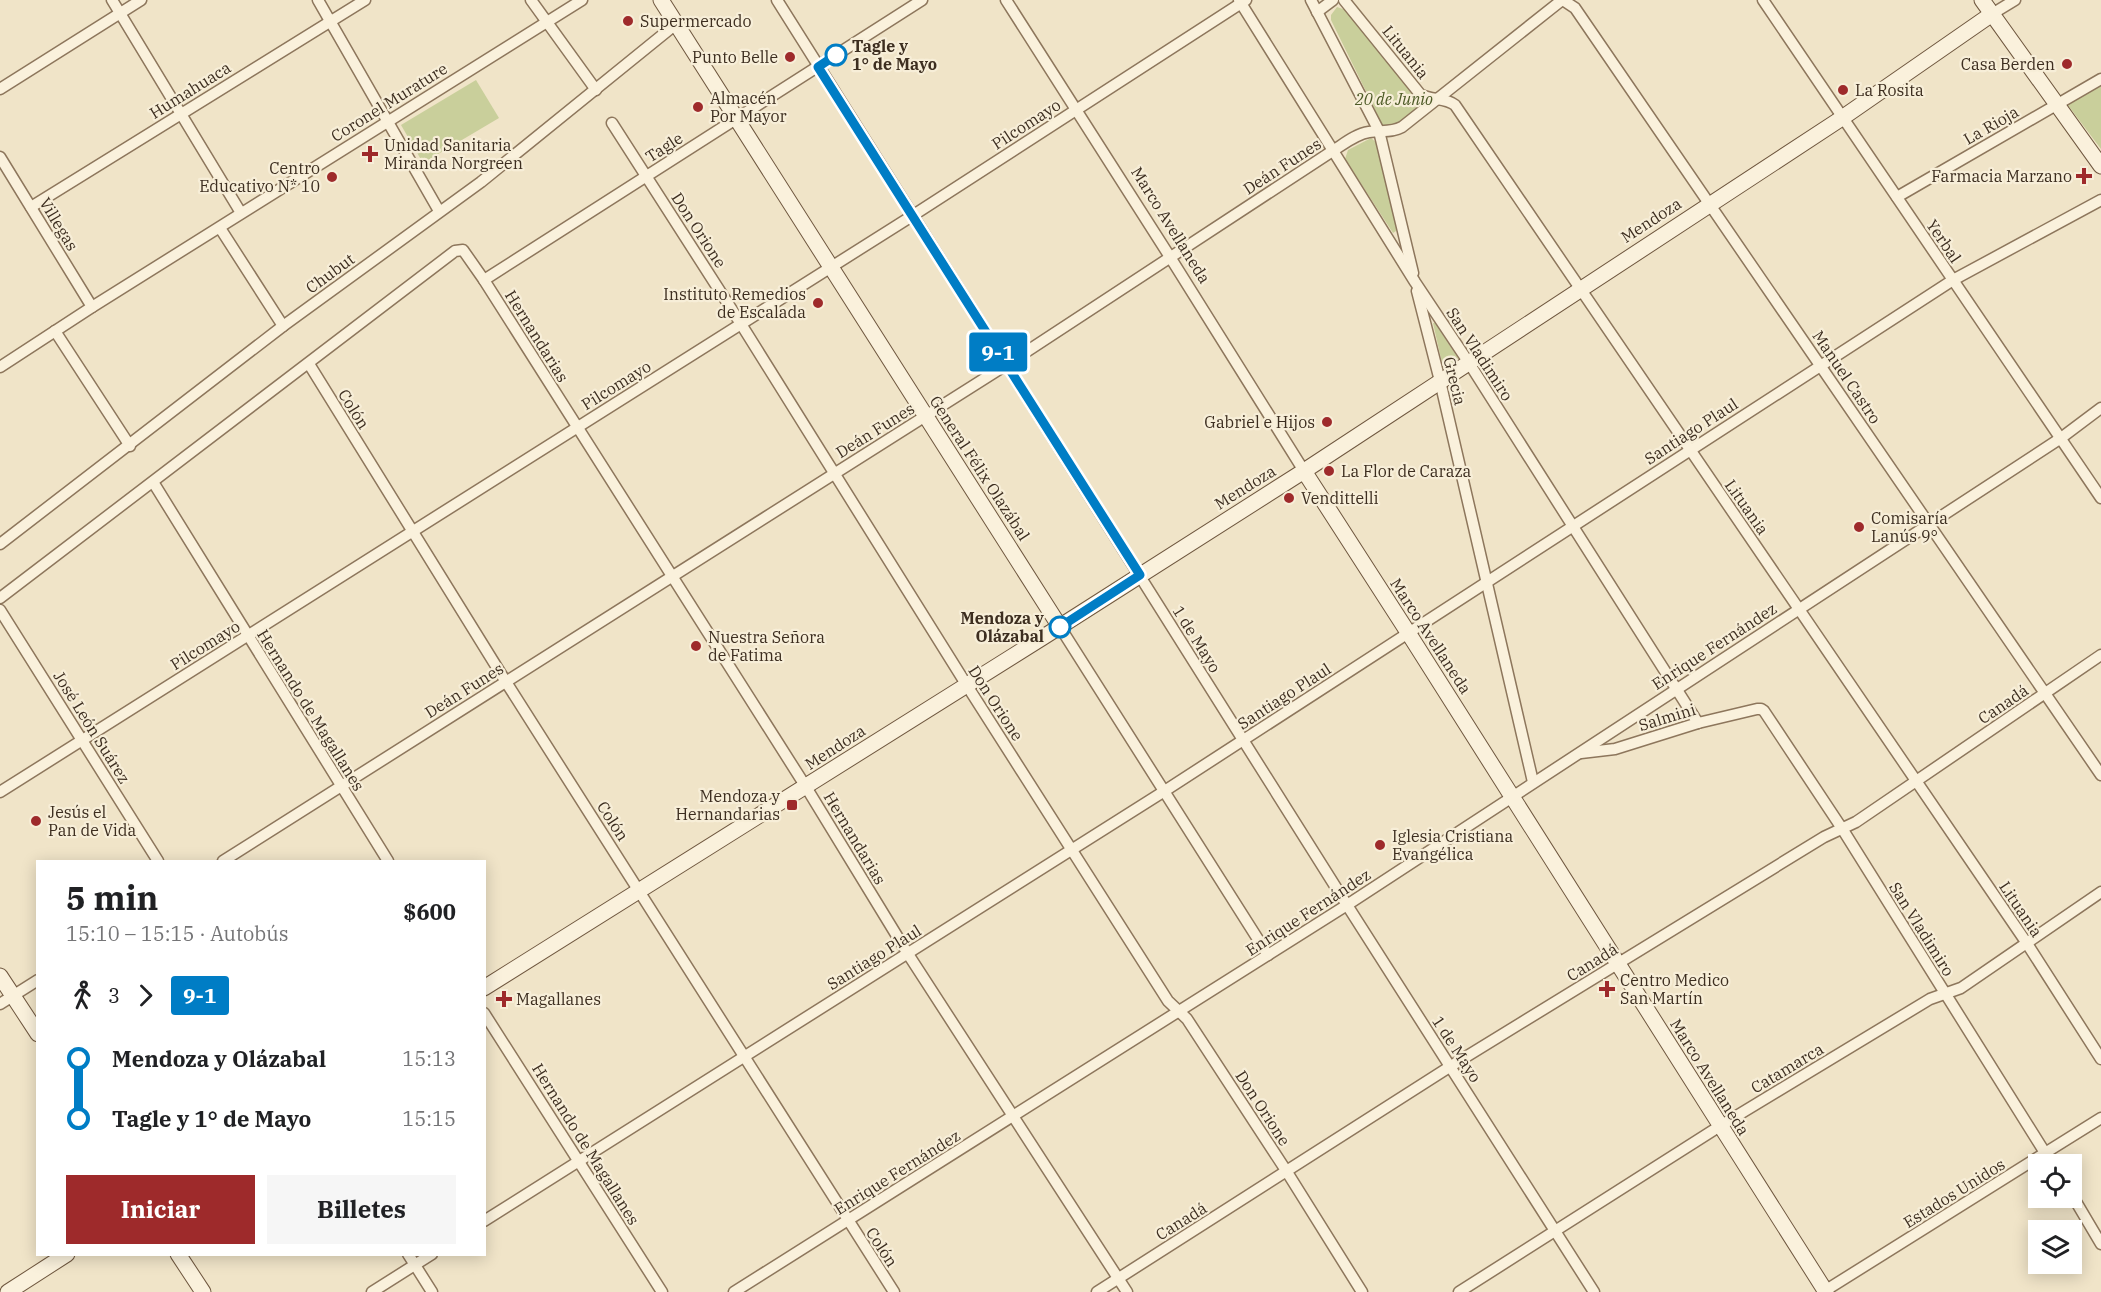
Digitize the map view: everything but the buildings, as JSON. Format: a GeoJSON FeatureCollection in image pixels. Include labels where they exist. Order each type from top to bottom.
{"type":"FeatureCollection","features":[{"type":"Feature","properties":{"kind":"street"},"geometry":{"type":"LineString","coordinates":[[112,0],[241,213]]}},
{"type":"Feature","properties":{"kind":"street"},"geometry":{"type":"LineString","coordinates":[[0,89],[141,0]]}},
{"type":"Feature","properties":{"kind":"street"},"geometry":{"type":"LineString","coordinates":[[318,0],[439,211]]}},
{"type":"Feature","properties":{"kind":"street","name":"Humahuaca"},"geometry":{"type":"LineString","coordinates":[[31,207],[365,0]]}},
{"type":"Feature","properties":{"kind":"street"},"geometry":{"type":"LineString","coordinates":[[531,0],[596,90]]}},
{"type":"Feature","properties":{"kind":"street","name":"Coronel Murature"},"geometry":{"type":"LineString","coordinates":[[0,367],[582,0]]}},
{"type":"Feature","properties":{"kind":"street","name":"General Félix Olazábal"},"geometry":{"type":"LineString","coordinates":[[661,0],[1268,955]]}},
{"type":"Feature","properties":{"kind":"street","name":"1 de Mayo"},"geometry":{"type":"LineString","coordinates":[[777,0],[1347,905],[1594,1292]]}},
{"type":"Feature","properties":{"kind":"street","name":"Tagle"},"geometry":{"type":"LineString","coordinates":[[484,280],[922,0]]}},
{"type":"Feature","properties":{"kind":"street","name":"Marco Avellaneda"},"geometry":{"type":"LineString","coordinates":[[1006,0],[1824,1292]]}},
{"type":"Feature","properties":{"kind":"street","name":"Grecia"},"geometry":{"type":"LineString","coordinates":[[1311,0],[1379,131],[1440,381],[1533,782]]}},
{"type":"Feature","properties":{"kind":"street"},"geometry":{"type":"LineString","coordinates":[[1317,12],[1334,0]]}},
{"type":"Feature","properties":{"kind":"street","name":"Lituania"},"geometry":{"type":"LineString","coordinates":[[1344,0],[1420,94],[1446,100],[1455,105],[2026,942],[2101,1059]]}},
{"type":"Feature","properties":{"kind":"street","name":"Deán Funes"},"geometry":{"type":"LineString","coordinates":[[225,860],[1006,365],[1334,150],[1359,135],[1379,131],[1390,132],[1402,127],[1563,0]]}},
{"type":"Feature","properties":{"kind":"street","name":"Manuel Castro"},"geometry":{"type":"LineString","coordinates":[[1563,0],[1575,8],[1711,203],[2101,775]]}},
{"type":"Feature","properties":{"kind":"street","name":"Yerbal"},"geometry":{"type":"LineString","coordinates":[[1763,0],[2101,498]]}},
{"type":"Feature","properties":{"kind":"street"},"geometry":{"type":"LineString","coordinates":[[1982,0],[2101,166]]}},
{"type":"Feature","properties":{"kind":"street","name":"Mendoza"},"geometry":{"type":"LineString","coordinates":[[486,987],[1060,627],[1304,471],[1842,118],[2015,0]]}},
{"type":"Feature","properties":{"kind":"street","name":"Pilcomayo"},"geometry":{"type":"LineString","coordinates":[[0,792],[912,216],[1242,1]]}},
{"type":"Feature","properties":{"kind":"street","name":"San Vladimiro"},"geometry":{"type":"LineString","coordinates":[[1242,1],[1415,282],[1698,723]]}},
{"type":"Feature","properties":{"kind":"street","name":"Chubut"},"geometry":{"type":"LineString","coordinates":[[0,544],[283,326],[481,182],[676,24]]}},
{"type":"Feature","properties":{"kind":"street","name":"La Rioja"},"geometry":{"type":"LineString","coordinates":[[1897,197],[2101,79]]}},
{"type":"Feature","properties":{"kind":"street","name":"Don Orione"},"geometry":{"type":"LineString","coordinates":[[612,123],[1168,1001],[1187,1019],[1362,1292]]}},
{"type":"Feature","properties":{"kind":"street","name":"Villegas"},"geometry":{"type":"LineString","coordinates":[[0,157],[92,307]]}},
{"type":"Feature","properties":{"kind":"street","name":"Santiago Plaul"},"geometry":{"type":"LineString","coordinates":[[486,1220],[1073,850],[1953,280],[2101,200]]}},
{"type":"Feature","properties":{"kind":"street"},"geometry":{"type":"LineString","coordinates":[[220,228],[283,326]]}},
{"type":"Feature","properties":{"kind":"street","name":"Hernandarias"},"geometry":{"type":"LineString","coordinates":[[309,364],[459,250],[466,253],[806,787],[908,954],[1127,1292]]}},
{"type":"Feature","properties":{"kind":"street"},"geometry":{"type":"LineString","coordinates":[[55,331],[130,446]]}},
{"type":"Feature","properties":{"kind":"street"},"geometry":{"type":"LineString","coordinates":[[0,597],[309,364]]}},
{"type":"Feature","properties":{"kind":"street","name":"Colón"},"geometry":{"type":"LineString","coordinates":[[309,364],[506,682],[894,1292]]}},
{"type":"Feature","properties":{"kind":"street","name":"Enrique Fernández"},"geometry":{"type":"LineString","coordinates":[[734,1292],[1013,1118],[1347,905],[2061,438],[2101,408]]}},
{"type":"Feature","properties":{"kind":"street","name":"Hernando de Magallanes"},"geometry":{"type":"LineString","coordinates":[[153,482],[387,860]]}},
{"type":"Feature","properties":{"kind":"street","name":"José León Suárez"},"geometry":{"type":"LineString","coordinates":[[0,610],[157,860]]}},
{"type":"Feature","properties":{"kind":"street","name":"Canadá"},"geometry":{"type":"LineString","coordinates":[[1097,1292],[1451,1066],[1824,837],[1843,830],[2101,655]]}},
{"type":"Feature","properties":{"kind":"street","name":"Salmini"},"geometry":{"type":"LineString","coordinates":[[1578,753],[1615,749],[1698,723],[1757,709],[1764,711]]}},
{"type":"Feature","properties":{"kind":"street","name":"San Vladimiro"},"geometry":{"type":"LineString","coordinates":[[1764,711],[1843,830],[2046,1153]]}},
{"type":"Feature","properties":{"kind":"street","name":"Catamarca"},"geometry":{"type":"LineString","coordinates":[[1459,1292],[1720,1126],[1930,999],[1961,988],[2101,892]]}},
{"type":"Feature","properties":{"kind":"street"},"geometry":{"type":"LineString","coordinates":[[0,976],[6,1000],[36,1032]]}},
{"type":"Feature","properties":{"kind":"street"},"geometry":{"type":"LineString","coordinates":[[6,1000],[36,981]]}},
{"type":"Feature","properties":{"kind":"street","name":"Hernando de Magallanes"},"geometry":{"type":"LineString","coordinates":[[486,1015],[662,1292]]}},
{"type":"Feature","properties":{"kind":"street","name":"Estados Unidos"},"geometry":{"type":"LineString","coordinates":[[1824,1292],[2101,1118]]}},
{"type":"Feature","properties":{"kind":"street"},"geometry":{"type":"LineString","coordinates":[[2079,1208],[2101,1244]]}},
{"type":"Feature","properties":{"kind":"street"},"geometry":{"type":"LineString","coordinates":[[8,1292],[64,1256]]}},
{"type":"Feature","properties":{"kind":"street"},"geometry":{"type":"LineString","coordinates":[[179,1256],[202,1292]]}},
{"type":"Feature","properties":{"kind":"street"},"geometry":{"type":"LineString","coordinates":[[409,1256],[432,1292]]}},
{"type":"Feature","properties":{"kind":"street"},"geometry":{"type":"LineString","coordinates":[[372,1292],[429,1256]]}},
{"type":"Feature","properties":{"kind":"green space","name":"20 de Junio"},"geometry":{"type":"Polygon","coordinates":[[[1337,7],[1346,10],[1422,100],[1422,104],[1399,124],[1383,126],[1331,20],[1331,15],[1337,7]]]}},
{"type":"Feature","properties":{"kind":"green space"},"geometry":{"type":"Polygon","coordinates":[[[476,80],[499,118],[423,163],[401,125],[476,80]]]}},
{"type":"Feature","properties":{"kind":"green space"},"geometry":{"type":"Polygon","coordinates":[[[2101,85],[2101,149],[2067,104],[2101,85]]]}},
{"type":"Feature","properties":{"kind":"green space"},"geometry":{"type":"Polygon","coordinates":[[[1371,138],[1378,144],[1397,227],[1393,233],[1345,159],[1348,150],[1371,138]]]}},
{"type":"Feature","properties":{"kind":"green space"},"geometry":{"type":"Polygon","coordinates":[[[1433,323],[1458,358],[1448,367],[1442,363],[1433,323]]]}},
{"type":"Feature","properties":{"kind":"bus line","name":"9-1"},"geometry":{"type":"LineString","coordinates":[[836,55],[818,67],[1140,575],[1060,627]]}},
{"type":"Feature","properties":{"kind":"place","name":"Supermercado"},"geometry":{"type":"Point","coordinates":[628,21]}},
{"type":"Feature","properties":{"kind":"place","name":"Tagle y 1° de Mayo"},"geometry":{"type":"Point","coordinates":[836,55]}},
{"type":"Feature","properties":{"kind":"place","name":"Punto Belle"},"geometry":{"type":"Point","coordinates":[790,57]}},
{"type":"Feature","properties":{"kind":"place","name":"Casa Berden"},"geometry":{"type":"Point","coordinates":[2067,64]}},
{"type":"Feature","properties":{"kind":"place","name":"La Rosita"},"geometry":{"type":"Point","coordinates":[1843,90]}},
{"type":"Feature","properties":{"kind":"place","name":"Almacén Por Mayor"},"geometry":{"type":"Point","coordinates":[698,107]}},
{"type":"Feature","properties":{"kind":"place","name":"Unidad Sanitaria Miranda Norgreen"},"geometry":{"type":"Point","coordinates":[370,154]}},
{"type":"Feature","properties":{"kind":"place","name":"Farmacia Marzano"},"geometry":{"type":"Point","coordinates":[2084,176]}},
{"type":"Feature","properties":{"kind":"place","name":"Centro Educativo N* 10"},"geometry":{"type":"Point","coordinates":[332,177]}},
{"type":"Feature","properties":{"kind":"place","name":"Instituto Remedios de Escalada"},"geometry":{"type":"Point","coordinates":[818,303]}},
{"type":"Feature","properties":{"kind":"place","name":"Gabriel e Hijos"},"geometry":{"type":"Point","coordinates":[1327,422]}},
{"type":"Feature","properties":{"kind":"place","name":"La Flor de Caraza"},"geometry":{"type":"Point","coordinates":[1329,471]}},
{"type":"Feature","properties":{"kind":"place","name":"Vendittelli"},"geometry":{"type":"Point","coordinates":[1289,498]}},
{"type":"Feature","properties":{"kind":"place","name":"Comisaría Lanús 9°"},"geometry":{"type":"Point","coordinates":[1859,527]}},
{"type":"Feature","properties":{"kind":"place","name":"Mendoza y Olázabal"},"geometry":{"type":"Point","coordinates":[1060,627]}},
{"type":"Feature","properties":{"kind":"place","name":"Nuestra Señora de Fatima"},"geometry":{"type":"Point","coordinates":[696,646]}},
{"type":"Feature","properties":{"kind":"place","name":"Mendoza y Hernandarias"},"geometry":{"type":"Point","coordinates":[792,805]}},
{"type":"Feature","properties":{"kind":"place","name":"Jesús el Pan de Vida"},"geometry":{"type":"Point","coordinates":[36,821]}},
{"type":"Feature","properties":{"kind":"place","name":"Iglesia Cristiana Evangélica"},"geometry":{"type":"Point","coordinates":[1380,845]}},
{"type":"Feature","properties":{"kind":"place","name":"Centro Medico San Martín"},"geometry":{"type":"Point","coordinates":[1607,989]}},
{"type":"Feature","properties":{"kind":"place","name":"Magallanes"},"geometry":{"type":"Point","coordinates":[504,999]}}]}
